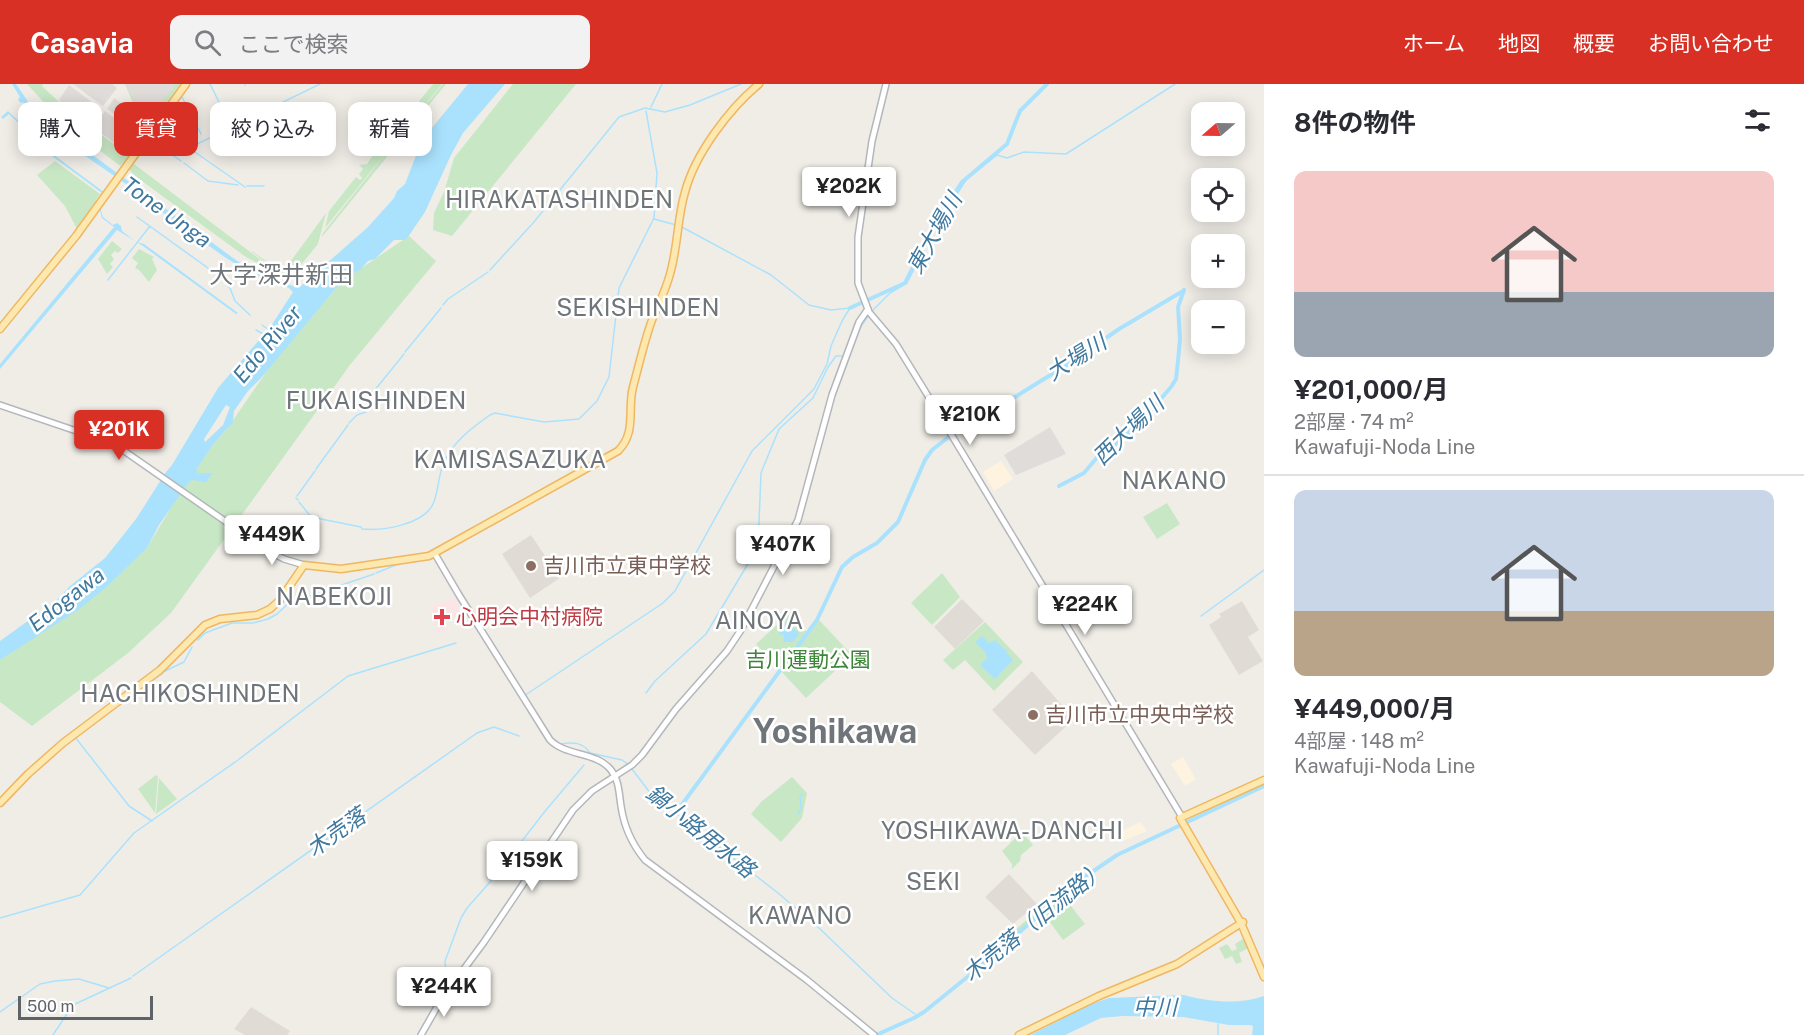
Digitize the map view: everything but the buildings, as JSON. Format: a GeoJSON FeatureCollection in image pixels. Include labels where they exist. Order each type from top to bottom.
{"type":"FeatureCollection","features":[{"type":"Feature","properties":{"kind":"main road"},"geometry":{"type":"LineString","coordinates":[[0,329],[76,236],[186,84]]}},
{"type":"Feature","properties":{"kind":"main road"},"geometry":{"type":"LineString","coordinates":[[0,405],[107,442],[141,462],[260,546],[296,563],[341,568],[422,559],[435,554],[610,457],[626,442],[632,424],[632,393],[649,328],[671,271],[684,194],[690,175],[698,159],[732,111],[759,84]]}},
{"type":"Feature","properties":{"kind":"main road"},"geometry":{"type":"LineString","coordinates":[[886,84],[872,141],[857,245],[859,285],[868,309],[903,354],[1183,819],[1242,922],[1264,970]]}},
{"type":"Feature","properties":{"kind":"main road"},"geometry":{"type":"LineString","coordinates":[[421,1035],[441,1000],[484,942],[573,810],[585,797],[642,755],[676,710],[727,651],[741,630],[798,520],[832,395],[859,322],[868,309]]}},
{"type":"Feature","properties":{"kind":"main road"},"geometry":{"type":"LineString","coordinates":[[435,554],[550,740],[562,749],[602,762],[615,776],[628,834],[648,863],[807,980],[873,1034]]}},
{"type":"Feature","properties":{"kind":"main road"},"geometry":{"type":"LineString","coordinates":[[0,803],[63,743],[166,666],[206,626],[220,619],[257,615],[270,609],[280,600],[304,565]]}},
{"type":"Feature","properties":{"kind":"main road"},"geometry":{"type":"LineString","coordinates":[[1183,819],[1264,779]]}},
{"type":"Feature","properties":{"kind":"main road"},"geometry":{"type":"LineString","coordinates":[[1242,922],[1264,977]]}},
{"type":"Feature","properties":{"kind":"main road"},"geometry":{"type":"LineString","coordinates":[[1019,1035],[1099,996],[1177,964],[1242,922]]}},
{"type":"Feature","properties":{"kind":"shaded area"},"geometry":{"type":"Polygon","coordinates":[[[73,84],[112,84],[117,88],[103,106],[102,102],[98,102],[73,84]]]}},
{"type":"Feature","properties":{"kind":"shaded area"},"geometry":{"type":"Polygon","coordinates":[[[125,84],[182,84],[167,102],[133,102],[125,84]]]}},
{"type":"Feature","properties":{"kind":"shaded area"},"geometry":{"type":"Polygon","coordinates":[[[69,85],[92,102],[62,102],[59,100],[69,85]]]}},
{"type":"Feature","properties":{"kind":"shaded area"},"geometry":{"type":"Polygon","coordinates":[[[114,98],[120,102],[114,102],[114,114],[107,109],[114,98]]]}},
{"type":"Feature","properties":{"kind":"shaded area"},"geometry":{"type":"Polygon","coordinates":[[[105,111],[114,118],[114,142],[102,134],[102,115],[105,111]]]}},
{"type":"Feature","properties":{"kind":"shaded area"},"geometry":{"type":"Polygon","coordinates":[[[1050,427],[1066,454],[1016,475],[1004,455],[1050,427]]]}},
{"type":"Feature","properties":{"kind":"shaded area"},"geometry":{"type":"Polygon","coordinates":[[[1001,461],[1013,479],[994,491],[983,472],[1001,461]]]}},
{"type":"Feature","properties":{"kind":"shaded area","name":"吉川市立東中学校"},"geometry":{"type":"Polygon","coordinates":[[[531,535],[560,578],[530,598],[502,554],[531,535]]]}},
{"type":"Feature","properties":{"kind":"shaded area","name":"心明会中村病院"},"geometry":{"type":"Polygon","coordinates":[[[455,598],[460,614],[444,620],[447,630],[438,633],[429,607],[455,598]]]}},
{"type":"Feature","properties":{"kind":"shaded area"},"geometry":{"type":"Polygon","coordinates":[[[962,599],[984,621],[955,649],[934,627],[962,599]]]}},
{"type":"Feature","properties":{"kind":"shaded area"},"geometry":{"type":"Polygon","coordinates":[[[1242,601],[1259,630],[1248,637],[1263,661],[1239,675],[1209,625],[1221,617],[1219,614],[1242,601]]]}},
{"type":"Feature","properties":{"kind":"shaded area","name":"吉川市立中央中学校"},"geometry":{"type":"Polygon","coordinates":[[[1032,671],[1074,719],[1035,755],[992,710],[1032,671]]]}},
{"type":"Feature","properties":{"kind":"shaded area"},"geometry":{"type":"Polygon","coordinates":[[[1183,757],[1196,779],[1185,786],[1171,764],[1183,757]]]}},
{"type":"Feature","properties":{"kind":"shaded area"},"geometry":{"type":"Polygon","coordinates":[[[1140,822],[1147,831],[1120,842],[1113,835],[1140,822]]]}},
{"type":"Feature","properties":{"kind":"shaded area"},"geometry":{"type":"Polygon","coordinates":[[[1009,874],[1037,904],[1013,924],[985,897],[1009,874]]]}},
{"type":"Feature","properties":{"kind":"shaded area"},"geometry":{"type":"Polygon","coordinates":[[[251,1007],[290,1031],[287,1035],[245,1035],[234,1029],[251,1007]]]}},
{"type":"Feature","properties":{"kind":"green space"},"geometry":{"type":"Polygon","coordinates":[[[27,84],[43,84],[42,86],[59,102],[44,102],[27,84]]]}},
{"type":"Feature","properties":{"kind":"green space"},"geometry":{"type":"Polygon","coordinates":[[[173,84],[182,84],[167,102],[161,102],[173,89],[173,84]]]}},
{"type":"Feature","properties":{"kind":"green space"},"geometry":{"type":"Polygon","coordinates":[[[433,84],[442,84],[427,102],[418,102],[433,84]]]}},
{"type":"Feature","properties":{"kind":"green space"},"geometry":{"type":"Polygon","coordinates":[[[443,84],[446,84],[431,102],[428,102],[443,84]]]}},
{"type":"Feature","properties":{"kind":"green space"},"geometry":{"type":"Polygon","coordinates":[[[513,84],[576,84],[452,236],[433,230],[434,213],[444,192],[454,158],[513,84]]]}},
{"type":"Feature","properties":{"kind":"green space"},"geometry":{"type":"Polygon","coordinates":[[[102,136],[114,144],[114,156],[132,156],[125,166],[120,164],[123,168],[102,152],[102,136]]]}},
{"type":"Feature","properties":{"kind":"green space"},"geometry":{"type":"Polygon","coordinates":[[[136,156],[139,156],[134,164],[282,276],[246,257],[127,168],[136,156]]]}},
{"type":"Feature","properties":{"kind":"green space"},"geometry":{"type":"Polygon","coordinates":[[[372,156],[383,156],[325,228],[329,211],[356,177],[360,180],[362,178],[359,174],[363,169],[359,165],[367,164],[372,156]]]}},
{"type":"Feature","properties":{"kind":"green space"},"geometry":{"type":"Polygon","coordinates":[[[384,156],[388,156],[322,237],[384,156]]]}},
{"type":"Feature","properties":{"kind":"green space"},"geometry":{"type":"Polygon","coordinates":[[[55,161],[100,194],[96,200],[97,205],[78,231],[65,206],[37,175],[55,161]]]}},
{"type":"Feature","properties":{"kind":"green space"},"geometry":{"type":"Polygon","coordinates":[[[326,213],[318,244],[295,272],[294,270],[288,277],[252,252],[270,264],[285,269],[326,213]]]}},
{"type":"Feature","properties":{"kind":"green space"},"geometry":{"type":"Polygon","coordinates":[[[409,236],[436,261],[350,365],[171,613],[128,653],[32,726],[0,702],[0,660],[109,585],[147,548],[176,499],[271,365],[342,281],[409,236]]]}},
{"type":"Feature","properties":{"kind":"green space"},"geometry":{"type":"Polygon","coordinates":[[[112,241],[122,249],[111,255],[114,259],[110,264],[113,267],[107,274],[98,259],[112,241]]]}},
{"type":"Feature","properties":{"kind":"green space"},"geometry":{"type":"Polygon","coordinates":[[[139,249],[154,257],[152,259],[157,270],[149,282],[135,268],[138,263],[132,258],[139,249]]]}},
{"type":"Feature","properties":{"kind":"green space"},"geometry":{"type":"Polygon","coordinates":[[[1167,503],[1180,524],[1157,539],[1143,517],[1167,503]]]}},
{"type":"Feature","properties":{"kind":"green space"},"geometry":{"type":"Polygon","coordinates":[[[942,573],[960,597],[932,625],[911,603],[942,573]]]}},
{"type":"Feature","properties":{"kind":"green space","name":"吉川運動公園"},"geometry":{"type":"Polygon","coordinates":[[[789,614],[809,634],[819,620],[852,655],[806,698],[756,644],[789,614]]]}},
{"type":"Feature","properties":{"kind":"green space"},"geometry":{"type":"Polygon","coordinates":[[[985,622],[1023,662],[994,691],[965,660],[953,670],[943,660],[985,622]]]}},
{"type":"Feature","properties":{"kind":"green space"},"geometry":{"type":"Polygon","coordinates":[[[156,775],[158,777],[155,813],[138,789],[156,775]]]}},
{"type":"Feature","properties":{"kind":"green space"},"geometry":{"type":"Polygon","coordinates":[[[792,777],[807,793],[802,818],[781,842],[751,814],[761,802],[792,777]]]}},
{"type":"Feature","properties":{"kind":"green space"},"geometry":{"type":"Polygon","coordinates":[[[159,778],[177,799],[156,814],[159,778]]]}},
{"type":"Feature","properties":{"kind":"green space"},"geometry":{"type":"Polygon","coordinates":[[[1022,832],[1033,845],[1021,855],[1020,861],[1012,869],[1012,864],[1002,851],[1022,832]]]}},
{"type":"Feature","properties":{"kind":"green space"},"geometry":{"type":"Polygon","coordinates":[[[1070,883],[1074,886],[1019,933],[1016,929],[1070,883]]]}},
{"type":"Feature","properties":{"kind":"green space"},"geometry":{"type":"Polygon","coordinates":[[[1064,897],[1085,924],[1063,940],[1044,914],[1064,897]]]}},
{"type":"Feature","properties":{"kind":"green space"},"geometry":{"type":"Polygon","coordinates":[[[1246,937],[1250,947],[1239,953],[1242,962],[1236,964],[1232,956],[1225,959],[1219,948],[1227,944],[1232,951],[1237,949],[1235,944],[1246,937]]]}},
{"type":"Feature","properties":{"kind":"water"},"geometry":{"type":"Polygon","coordinates":[[[12,84],[16,84],[28,102],[18,100],[20,97],[12,84]]]}},
{"type":"Feature","properties":{"kind":"water"},"geometry":{"type":"Polygon","coordinates":[[[468,84],[505,84],[463,133],[425,212],[408,237],[405,240],[394,240],[375,259],[368,261],[361,269],[342,281],[248,391],[234,411],[233,422],[212,446],[196,470],[198,473],[213,473],[206,482],[192,480],[188,483],[159,525],[147,548],[109,585],[78,610],[0,660],[0,641],[57,600],[70,586],[105,558],[136,519],[172,465],[218,388],[271,326],[293,292],[289,288],[247,271],[223,256],[85,156],[94,156],[240,263],[295,287],[301,286],[368,227],[394,198],[397,191],[405,184],[416,156],[432,156],[432,128],[468,84]],[[226,405],[204,439],[205,442],[223,425],[230,407],[226,405]]]}},
{"type":"Feature","properties":{"kind":"water"},"geometry":{"type":"Polygon","coordinates":[[[8,111],[18,123],[9,114],[3,119],[1,117],[8,111]]]}},
{"type":"Feature","properties":{"kind":"water"},"geometry":{"type":"Polygon","coordinates":[[[52,156],[55,156],[105,193],[98,201],[103,217],[113,225],[117,223],[121,226],[122,231],[134,241],[117,230],[0,369],[0,364],[114,227],[102,218],[97,200],[102,193],[52,156]]]}},
{"type":"Feature","properties":{"kind":"water"},"geometry":{"type":"Polygon","coordinates":[[[137,242],[144,244],[238,313],[236,314],[137,242]]]}},
{"type":"Feature","properties":{"kind":"water"},"geometry":{"type":"Polygon","coordinates":[[[788,621],[799,634],[793,642],[783,642],[784,636],[781,634],[779,636],[780,630],[788,621]]]}},
{"type":"Feature","properties":{"kind":"water"},"geometry":{"type":"Polygon","coordinates":[[[982,636],[989,643],[995,640],[1005,650],[1008,649],[1006,652],[1013,660],[995,679],[980,665],[987,658],[985,652],[975,642],[982,636]]]}},
{"type":"Feature","properties":{"kind":"water","name":"中川"},"geometry":{"type":"Polygon","coordinates":[[[1184,995],[1224,1002],[1245,1001],[1264,996],[1264,1035],[1252,1035],[1253,1026],[1250,1025],[1229,1025],[1183,1017],[1123,1016],[1101,1018],[1065,1035],[1030,1035],[1091,1004],[1109,998],[1184,995]]]}},
{"type":"Feature","properties":{"kind":"waterway"},"geometry":{"type":"LineString","coordinates":[[210,84],[219,102]]}},
{"type":"Feature","properties":{"kind":"waterway"},"geometry":{"type":"LineString","coordinates":[[198,144],[320,84]]}},
{"type":"Feature","properties":{"kind":"waterway"},"geometry":{"type":"LineString","coordinates":[[651,107],[662,84]]}},
{"type":"Feature","properties":{"kind":"waterway"},"geometry":{"type":"LineString","coordinates":[[490,270],[534,222],[619,117],[645,108],[665,112],[690,105],[741,84]]}},
{"type":"Feature","properties":{"kind":"waterway","name":"鍋小路用水路"},"geometry":{"type":"LineString","coordinates":[[850,308],[905,283],[936,222],[962,182],[1007,144],[1020,111],[1047,84]]}},
{"type":"Feature","properties":{"kind":"waterway","name":"鍋小路用水路"},"geometry":{"type":"LineString","coordinates":[[872,311],[890,293],[907,283],[934,230],[966,180],[997,155],[1007,158],[1024,152],[1066,154],[1175,84]]}},
{"type":"Feature","properties":{"kind":"waterway"},"geometry":{"type":"LineString","coordinates":[[182,97],[201,134]]}},
{"type":"Feature","properties":{"kind":"waterway"},"geometry":{"type":"LineString","coordinates":[[299,502],[311,517],[362,529],[391,528],[411,522],[421,517],[433,504],[441,471],[454,446],[465,434],[490,415],[495,413],[544,422],[579,419],[597,401],[609,377],[619,288],[654,218],[657,173],[646,111]]}},
{"type":"Feature","properties":{"kind":"waterway"},"geometry":{"type":"LineString","coordinates":[[198,154],[245,187]]}},
{"type":"Feature","properties":{"kind":"waterway"},"geometry":{"type":"LineString","coordinates":[[174,156],[181,161]]}},
{"type":"Feature","properties":{"kind":"waterway"},"geometry":{"type":"LineString","coordinates":[[184,163],[208,181],[238,185]]}},
{"type":"Feature","properties":{"kind":"waterway"},"geometry":{"type":"LineString","coordinates":[[247,186],[264,186]]}},
{"type":"Feature","properties":{"kind":"waterway","name":"Tone Unga"},"geometry":{"type":"LineString","coordinates":[[137,217],[219,276],[230,288],[235,301],[250,315]]}},
{"type":"Feature","properties":{"kind":"waterway"},"geometry":{"type":"LineString","coordinates":[[654,219],[676,225]]}},
{"type":"Feature","properties":{"kind":"waterway","name":"Tone Unga"},"geometry":{"type":"LineString","coordinates":[[108,280],[150,226]]}},
{"type":"Feature","properties":{"kind":"waterway"},"geometry":{"type":"LineString","coordinates":[[680,226],[771,275],[809,305],[831,310],[850,308]]}},
{"type":"Feature","properties":{"kind":"waterway"},"geometry":{"type":"LineString","coordinates":[[443,305],[448,299],[488,272]]}},
{"type":"Feature","properties":{"kind":"waterway","name":"西大場川"},"geometry":{"type":"LineString","coordinates":[[1059,486],[1084,473],[1100,454],[1109,450],[1142,421],[1171,387],[1176,379],[1180,339],[1178,307],[1184,290]]}},
{"type":"Feature","properties":{"kind":"waterway","name":"大場川"},"geometry":{"type":"LineString","coordinates":[[678,810],[817,620],[842,567],[853,557],[877,543],[898,522],[925,460],[932,450],[955,432],[978,420],[1073,361],[1119,329],[1183,291]]}},
{"type":"Feature","properties":{"kind":"waterway"},"geometry":{"type":"LineString","coordinates":[[405,352],[441,308]]}},
{"type":"Feature","properties":{"kind":"waterway"},"geometry":{"type":"LineString","coordinates":[[524,696],[663,603],[675,591],[752,451],[814,389],[827,364],[831,346],[842,321],[850,308]]}},
{"type":"Feature","properties":{"kind":"waterway","name":"鍋小路用水路"},"geometry":{"type":"LineString","coordinates":[[859,329],[869,315]]}},
{"type":"Feature","properties":{"kind":"waterway","name":"Edo River"},"geometry":{"type":"LineString","coordinates":[[262,325],[269,330]]}},
{"type":"Feature","properties":{"kind":"waterway","name":"Edo River"},"geometry":{"type":"LineString","coordinates":[[256,330],[265,335]]}},
{"type":"Feature","properties":{"kind":"waterway"},"geometry":{"type":"LineString","coordinates":[[349,423],[357,415],[366,412],[370,396],[404,354]]}},
{"type":"Feature","properties":{"kind":"waterway","name":"鍋小路用水路"},"geometry":{"type":"LineString","coordinates":[[646,693],[655,681],[706,634],[758,547],[761,473],[779,429],[813,398],[836,356],[844,356]]}},
{"type":"Feature","properties":{"kind":"waterway"},"geometry":{"type":"LineString","coordinates":[[316,469],[348,425]]}},
{"type":"Feature","properties":{"kind":"waterway"},"geometry":{"type":"LineString","coordinates":[[297,496],[315,471]]}},
{"type":"Feature","properties":{"kind":"waterway"},"geometry":{"type":"LineString","coordinates":[[376,573],[396,565]]}},
{"type":"Feature","properties":{"kind":"waterway"},"geometry":{"type":"LineString","coordinates":[[1201,616],[1264,570]]}},
{"type":"Feature","properties":{"kind":"waterway"},"geometry":{"type":"LineString","coordinates":[[198,640],[205,633],[232,623],[253,623],[268,619],[289,603],[374,574]]}},
{"type":"Feature","properties":{"kind":"waterway"},"geometry":{"type":"LineString","coordinates":[[0,918],[80,895],[134,833],[238,760],[348,676],[456,643]]}},
{"type":"Feature","properties":{"kind":"waterway"},"geometry":{"type":"LineString","coordinates":[[163,672],[184,662],[192,647]]}},
{"type":"Feature","properties":{"kind":"waterway"},"geometry":{"type":"LineString","coordinates":[[134,693],[162,674]]}},
{"type":"Feature","properties":{"kind":"waterway"},"geometry":{"type":"LineString","coordinates":[[124,701],[132,695]]}},
{"type":"Feature","properties":{"kind":"waterway","name":"木売落"},"geometry":{"type":"LineString","coordinates":[[133,976],[477,733],[494,727],[519,736]]}},
{"type":"Feature","properties":{"kind":"waterway"},"geometry":{"type":"LineString","coordinates":[[75,737],[129,806],[152,821]]}},
{"type":"Feature","properties":{"kind":"waterway","name":"鍋小路用水路"},"geometry":{"type":"LineString","coordinates":[[560,744],[577,744],[590,753],[622,760],[629,765]]}},
{"type":"Feature","properties":{"kind":"waterway"},"geometry":{"type":"LineString","coordinates":[[447,984],[445,961],[467,908],[584,765]]}},
{"type":"Feature","properties":{"kind":"waterway","name":"鍋小路用水路"},"geometry":{"type":"LineString","coordinates":[[632,769],[651,794],[778,893],[818,927],[892,998],[915,1014]]}},
{"type":"Feature","properties":{"kind":"waterway","name":"木売落（旧流路）"},"geometry":{"type":"LineString","coordinates":[[876,1035],[924,1012],[1076,883],[1117,855],[1264,786]]}},
{"type":"Feature","properties":{"kind":"waterway"},"geometry":{"type":"LineString","coordinates":[[798,814],[801,809],[800,797],[803,794]]}},
{"type":"Feature","properties":{"kind":"waterway","name":"木売落"},"geometry":{"type":"LineString","coordinates":[[73,1005],[131,978]]}},
{"type":"Feature","properties":{"kind":"waterway"},"geometry":{"type":"LineString","coordinates":[[0,1012],[40,984],[79,979],[109,988]]}},
{"type":"Feature","properties":{"kind":"waterway","name":"木売落"},"geometry":{"type":"LineString","coordinates":[[57,1029],[72,1006]]}},
{"type":"Feature","properties":{"kind":"waterway"},"geometry":{"type":"LineString","coordinates":[[1218,1024],[1218,1035]]}},
{"type":"Feature","properties":{"kind":"waterway","name":"木売落"},"geometry":{"type":"LineString","coordinates":[[53,1035],[56,1030]]}},
{"type":"Feature","properties":{"kind":"place","name":"吉川市立東中学校"},"geometry":{"type":"Point","coordinates":[531,566]}},
{"type":"Feature","properties":{"kind":"place","name":"心明会中村病院"},"geometry":{"type":"Point","coordinates":[442,617]}},
{"type":"Feature","properties":{"kind":"place","name":"吉川市立中央中学校"},"geometry":{"type":"Point","coordinates":[1033,715]}},
{"type":"Feature","properties":{"kind":"district","name":"HIRAKATASHINDEN"},"geometry":{"type":"Point","coordinates":[559,200]}},
{"type":"Feature","properties":{"kind":"district","name":"大字深井新田"},"geometry":{"type":"Point","coordinates":[281,275]}},
{"type":"Feature","properties":{"kind":"district","name":"SEKISHINDEN"},"geometry":{"type":"Point","coordinates":[638,308]}},
{"type":"Feature","properties":{"kind":"district","name":"FUKAISHINDEN"},"geometry":{"type":"Point","coordinates":[376,401]}},
{"type":"Feature","properties":{"kind":"district","name":"KAMISASAZUKA"},"geometry":{"type":"Point","coordinates":[510,460]}},
{"type":"Feature","properties":{"kind":"district","name":"NAKANO"},"geometry":{"type":"Point","coordinates":[1174,481]}},
{"type":"Feature","properties":{"kind":"district","name":"NABEKOJI"},"geometry":{"type":"Point","coordinates":[334,597]}},
{"type":"Feature","properties":{"kind":"district","name":"AINOYA"},"geometry":{"type":"Point","coordinates":[759,621]}},
{"type":"Feature","properties":{"kind":"district","name":"HACHIKOSHINDEN"},"geometry":{"type":"Point","coordinates":[190,694]}},
{"type":"Feature","properties":{"kind":"district","name":"Yoshikawa"},"geometry":{"type":"Point","coordinates":[835,731]}},
{"type":"Feature","properties":{"kind":"district","name":"YOSHIKAWA-DANCHI"},"geometry":{"type":"Point","coordinates":[1002,831]}},
{"type":"Feature","properties":{"kind":"district","name":"SEKI"},"geometry":{"type":"Point","coordinates":[933,882]}},
{"type":"Feature","properties":{"kind":"district","name":"KAWANO"},"geometry":{"type":"Point","coordinates":[800,916]}},
{"type":"Feature","properties":{"kind":"water label","name":"東大場川"},"geometry":{"type":"Point","coordinates":[934,233]}},
{"type":"Feature","properties":{"kind":"water label","name":"Edogawa"},"geometry":{"type":"Point","coordinates":[66,599]}}]}
